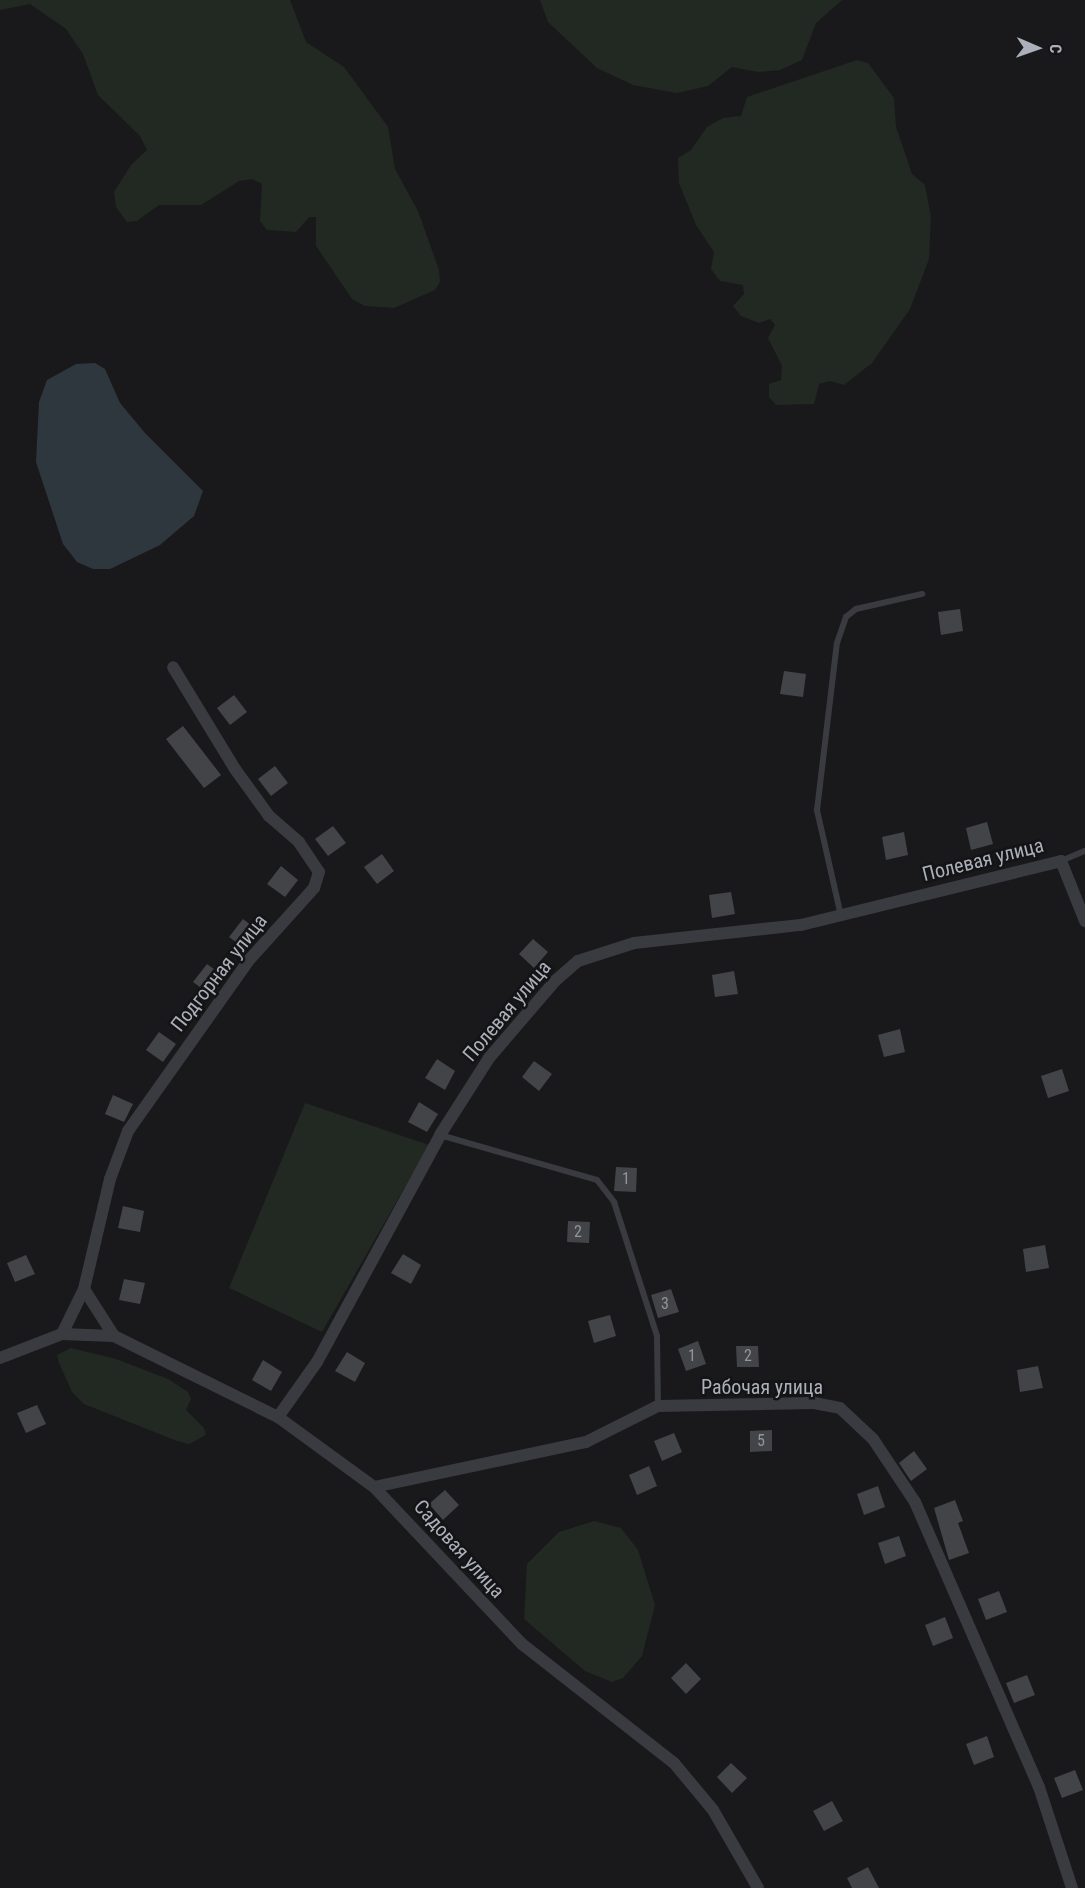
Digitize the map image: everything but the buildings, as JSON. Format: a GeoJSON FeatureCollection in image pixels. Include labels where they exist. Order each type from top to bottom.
{"type":"FeatureCollection","features":[{"type":"Feature","properties":{"kind":"street","name":"Подгорная улица"},"geometry":{"type":"LineString","coordinates":[[62,1334],[84,1289],[110,1179],[128,1131],[250,959],[314,888],[319,872],[299,842],[269,816],[242,778],[173,667]]}},
{"type":"Feature","properties":{"kind":"street","name":"Полевая улица"},"geometry":{"type":"LineString","coordinates":[[278,1417],[316,1362],[440,1136],[489,1058],[555,981],[578,961],[634,943],[789,927],[1061,861],[1085,921]]}},
{"type":"Feature","properties":{"kind":"street"},"geometry":{"type":"LineString","coordinates":[[84,1289],[114,1336]]}},
{"type":"Feature","properties":{"kind":"street"},"geometry":{"type":"LineString","coordinates":[[0,1358],[62,1334]]}},
{"type":"Feature","properties":{"kind":"street","name":"Садовая улица"},"geometry":{"type":"LineString","coordinates":[[62,1334],[114,1336],[278,1417],[374,1487],[514,1637],[674,1763],[713,1810],[758,1888]]}},
{"type":"Feature","properties":{"kind":"street","name":"Рабочая улица"},"geometry":{"type":"LineString","coordinates":[[374,1487],[586,1442],[658,1406],[814,1403],[840,1408],[873,1439],[915,1502],[1038,1787],[1072,1888]]}},
{"type":"Feature","properties":{"kind":"lane"},"geometry":{"type":"LineString","coordinates":[[841,916],[817,810],[837,643],[846,617],[856,609],[922,594]]}},
{"type":"Feature","properties":{"kind":"lane"},"geometry":{"type":"LineString","coordinates":[[1061,861],[1085,851]]}},
{"type":"Feature","properties":{"kind":"lane"},"geometry":{"type":"LineString","coordinates":[[440,1136],[597,1180],[614,1202],[657,1336],[658,1406]]}},
{"type":"Feature","properties":{"kind":"shaded area"},"geometry":{"type":"Polygon","coordinates":[[[0,0],[290,0],[306,42],[344,67],[388,127],[395,169],[418,211],[439,270],[440,282],[435,290],[394,308],[365,306],[353,300],[316,246],[316,217],[309,217],[296,232],[267,230],[260,221],[262,184],[252,179],[239,181],[201,205],[159,205],[137,221],[127,222],[116,207],[114,192],[131,165],[147,150],[140,136],[98,95],[83,54],[66,29],[30,4],[0,10],[0,0]]]}},
{"type":"Feature","properties":{"kind":"shaded area"},"geometry":{"type":"Polygon","coordinates":[[[540,0],[842,0],[816,23],[802,60],[780,70],[758,72],[732,67],[708,86],[677,93],[633,85],[597,68],[548,22],[540,0]]]}},
{"type":"Feature","properties":{"kind":"shaded area"},"geometry":{"type":"Polygon","coordinates":[[[857,60],[868,63],[894,98],[896,127],[912,174],[925,185],[931,217],[929,259],[910,309],[872,363],[844,385],[830,381],[819,384],[814,404],[776,405],[769,397],[769,384],[781,380],[782,366],[768,338],[775,325],[770,319],[759,323],[741,316],[733,306],[744,294],[743,285],[720,281],[711,269],[714,252],[696,225],[679,183],[678,158],[691,150],[707,127],[723,118],[741,116],[747,97],[857,60]]]}},
{"type":"Feature","properties":{"kind":"shaded area"},"geometry":{"type":"Polygon","coordinates":[[[95,363],[105,369],[120,403],[145,433],[203,491],[194,516],[160,545],[110,569],[93,569],[77,562],[63,544],[36,462],[39,402],[47,380],[76,364],[95,363]]]}},
{"type":"Feature","properties":{"kind":"shaded area"},"geometry":{"type":"Polygon","coordinates":[[[305,1103],[429,1145],[322,1332],[229,1288],[305,1103]]]}},
{"type":"Feature","properties":{"kind":"shaded area"},"geometry":{"type":"Polygon","coordinates":[[[71,1348],[116,1359],[168,1379],[188,1392],[191,1399],[186,1410],[204,1428],[206,1435],[189,1444],[177,1441],[84,1404],[72,1392],[57,1355],[71,1348]]]}},
{"type":"Feature","properties":{"kind":"shaded area"},"geometry":{"type":"Polygon","coordinates":[[[594,1521],[621,1528],[638,1550],[655,1605],[642,1656],[623,1678],[612,1682],[585,1671],[524,1619],[527,1564],[559,1532],[594,1521]]]}}]}
